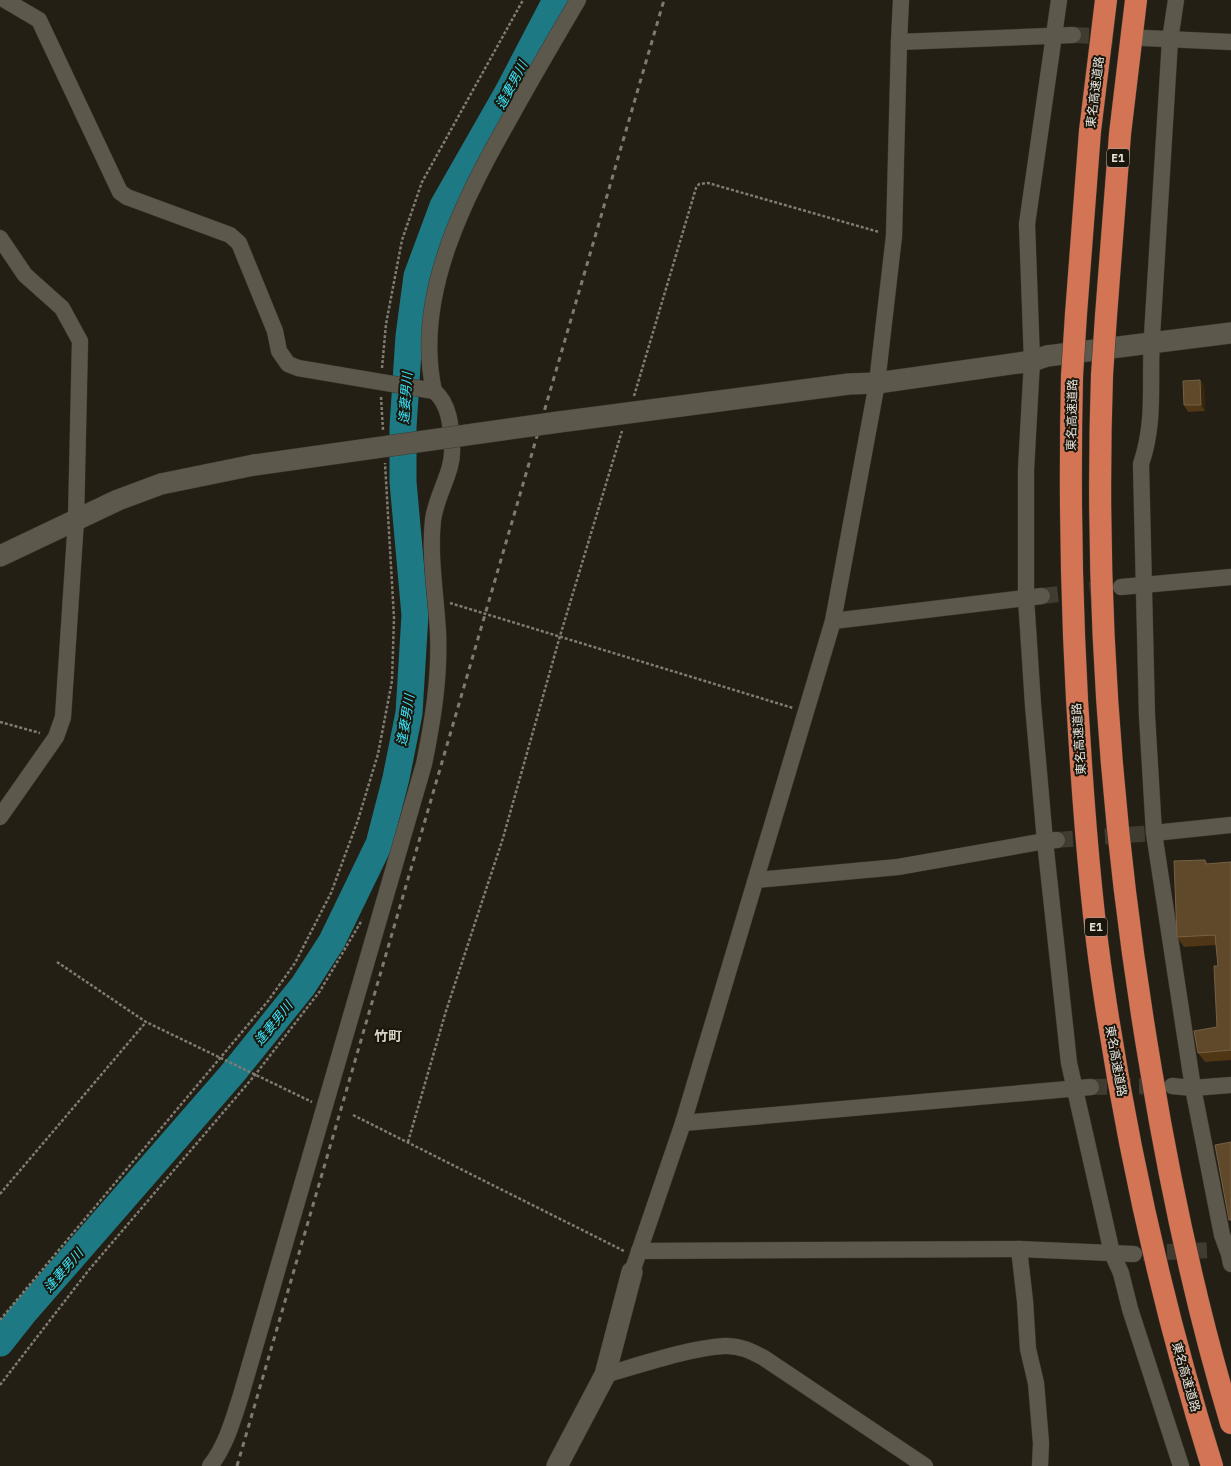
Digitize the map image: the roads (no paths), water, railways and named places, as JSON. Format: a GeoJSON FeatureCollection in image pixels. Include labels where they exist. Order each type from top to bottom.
{"type":"FeatureCollection","features":[{"type":"Feature","properties":{"kind":"highway","name":"東名高速道路"},"geometry":{"type":"LineString","coordinates":[[1106,0],[1090,131],[1072,376],[1071,544],[1075,669],[1087,848],[1103,984],[1124,1108],[1167,1312],[1212,1466]]}},
{"type":"Feature","properties":{"kind":"highway","name":"E1"},"geometry":{"type":"LineString","coordinates":[[1136,0],[1120,134],[1102,375],[1101,549],[1105,668],[1119,845],[1136,983],[1176,1207],[1200,1315],[1231,1423]]}},
{"type":"Feature","properties":{"kind":"street"},"geometry":{"type":"LineString","coordinates":[[5,0],[39,20],[120,192],[127,197],[230,235],[239,243],[275,331],[279,351],[288,364],[298,368],[434,391],[440,396],[448,411],[452,456],[433,520],[432,546],[439,666],[435,708],[424,764],[242,1395],[230,1428],[217,1456],[210,1466]]}},
{"type":"Feature","properties":{"kind":"street"},"geometry":{"type":"LineString","coordinates":[[434,391],[428,357],[433,307],[442,264],[458,220],[486,160],[578,0]]}},
{"type":"Feature","properties":{"kind":"street"},"geometry":{"type":"LineString","coordinates":[[557,1466],[605,1375],[636,1260],[684,1123],[833,621],[877,382],[894,236],[898,42],[901,0]]}},
{"type":"Feature","properties":{"kind":"street"},"geometry":{"type":"LineString","coordinates":[[1059,0],[1028,224],[1032,361],[1026,470],[1034,597],[1032,705],[1051,841],[1074,1087],[1112,1253],[1121,1273],[1130,1309],[1181,1466]]}},
{"type":"Feature","properties":{"kind":"street"},"geometry":{"type":"LineString","coordinates":[[1176,0],[1170,40],[1151,344],[1152,398],[1148,444],[1141,464],[1147,716],[1154,833],[1193,1088],[1227,1255]]}},
{"type":"Feature","properties":{"kind":"street"},"geometry":{"type":"LineString","coordinates":[[898,42],[1072,35]]}},
{"type":"Feature","properties":{"kind":"street"},"geometry":{"type":"LineString","coordinates":[[1144,38],[1231,42]]}},
{"type":"Feature","properties":{"kind":"street"},"geometry":{"type":"LineString","coordinates":[[0,238],[25,275],[62,308],[80,341],[76,520],[63,717],[56,737],[0,817]]}},
{"type":"Feature","properties":{"kind":"street"},"geometry":{"type":"LineString","coordinates":[[0,556],[118,500],[161,484],[254,466],[559,422],[849,384],[877,382],[1032,361],[1047,356],[1231,333]]}},
{"type":"Feature","properties":{"kind":"street"},"geometry":{"type":"LineString","coordinates":[[1121,587],[1143,587],[1231,578]]}},
{"type":"Feature","properties":{"kind":"street"},"geometry":{"type":"LineString","coordinates":[[833,621],[1034,597]]}},
{"type":"Feature","properties":{"kind":"street"},"geometry":{"type":"LineString","coordinates":[[1154,833],[1231,825]]}},
{"type":"Feature","properties":{"kind":"street"},"geometry":{"type":"LineString","coordinates":[[756,880],[898,867],[1051,841]]}},
{"type":"Feature","properties":{"kind":"street"},"geometry":{"type":"LineString","coordinates":[[1172,1086],[1193,1088],[1231,1085]]}},
{"type":"Feature","properties":{"kind":"street"},"geometry":{"type":"LineString","coordinates":[[684,1123],[1074,1087],[1091,1087]]}},
{"type":"Feature","properties":{"kind":"street"},"geometry":{"type":"LineString","coordinates":[[636,1260],[1019,1249],[1134,1254]]}},
{"type":"Feature","properties":{"kind":"street"},"geometry":{"type":"LineString","coordinates":[[1019,1249],[1025,1301],[1028,1349],[1036,1383],[1041,1443],[1040,1466]]}},
{"type":"Feature","properties":{"kind":"street"},"geometry":{"type":"LineString","coordinates":[[605,1375],[688,1352],[724,1346],[747,1349],[764,1358],[925,1466]]}},
{"type":"Feature","properties":{"kind":"waterway","name":"逢妻男川"},"geometry":{"type":"LineString","coordinates":[[0,1343],[23,1314],[232,1074],[303,986],[332,941],[379,844],[396,778],[409,713],[415,615],[403,482],[403,427],[409,336],[417,276],[443,206],[508,92],[556,0]]}},
{"type":"Feature","properties":{"kind":"tunnel"},"geometry":{"type":"LineString","coordinates":[[1073,35],[1141,38]]}},
{"type":"Feature","properties":{"kind":"tunnel"},"geometry":{"type":"LineString","coordinates":[[1042,596],[1112,588]]}},
{"type":"Feature","properties":{"kind":"tunnel"},"geometry":{"type":"LineString","coordinates":[[1057,840],[1154,833]]}},
{"type":"Feature","properties":{"kind":"tunnel"},"geometry":{"type":"LineString","coordinates":[[1091,1087],[1163,1086]]}},
{"type":"Feature","properties":{"kind":"tunnel"},"geometry":{"type":"LineString","coordinates":[[1143,1253],[1215,1250]]}},
{"type":"Feature","properties":{"kind":"railway"},"geometry":{"type":"LineString","coordinates":[[237,1466],[664,0]]}},
{"type":"Feature","properties":{"kind":"district","name":"竹町"},"geometry":{"type":"Point","coordinates":[388,1036]}}]}
